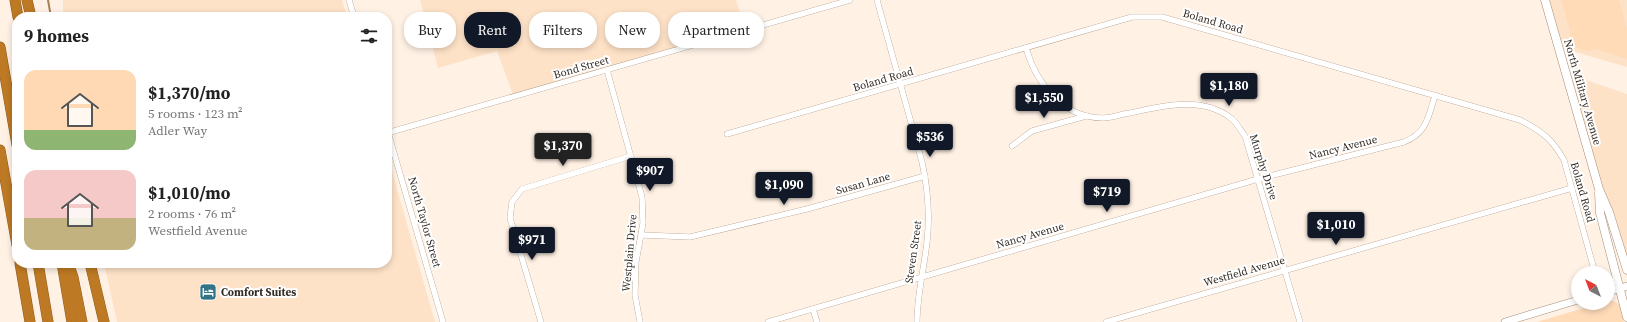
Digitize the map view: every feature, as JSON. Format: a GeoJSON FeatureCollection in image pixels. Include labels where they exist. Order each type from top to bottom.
{"type":"FeatureCollection","features":[{"type":"Feature","properties":{"kind":"highway"},"geometry":{"type":"LineString","coordinates":[[15,0],[17,12]]}},
{"type":"Feature","properties":{"kind":"highway"},"geometry":{"type":"LineString","coordinates":[[27,0],[30,12]]}},
{"type":"Feature","properties":{"kind":"highway"},"geometry":{"type":"LineString","coordinates":[[0,47],[12,116]]}},
{"type":"Feature","properties":{"kind":"highway"},"geometry":{"type":"LineString","coordinates":[[0,150],[12,217]]}},
{"type":"Feature","properties":{"kind":"highway"},"geometry":{"type":"LineString","coordinates":[[21,268],[18,286],[23,322]]}},
{"type":"Feature","properties":{"kind":"highway"},"geometry":{"type":"LineString","coordinates":[[21,268],[30,322]]}},
{"type":"Feature","properties":{"kind":"highway"},"geometry":{"type":"LineString","coordinates":[[39,268],[48,322]]}},
{"type":"Feature","properties":{"kind":"highway"},"geometry":{"type":"LineString","coordinates":[[63,268],[72,322]]}},
{"type":"Feature","properties":{"kind":"highway"},"geometry":{"type":"LineString","coordinates":[[70,268],[82,322]]}},
{"type":"Feature","properties":{"kind":"highway"},"geometry":{"type":"LineString","coordinates":[[91,268],[104,322]]}},
{"type":"Feature","properties":{"kind":"main road","name":"North Military Avenue"},"geometry":{"type":"LineString","coordinates":[[1545,0],[1599,189],[1609,212],[1627,270]]}},
{"type":"Feature","properties":{"kind":"main road","name":"North Military Avenue"},"geometry":{"type":"LineString","coordinates":[[1599,189],[1600,213],[1627,317]]}},
{"type":"Feature","properties":{"kind":"street"},"geometry":{"type":"LineString","coordinates":[[349,0],[353,12]]}},
{"type":"Feature","properties":{"kind":"street","name":"Bond Street"},"geometry":{"type":"LineString","coordinates":[[392,131],[850,0]]}},
{"type":"Feature","properties":{"kind":"street","name":"Steven Street"},"geometry":{"type":"LineString","coordinates":[[877,0],[925,176],[928,226],[917,322]]}},
{"type":"Feature","properties":{"kind":"street","name":"Boland Road"},"geometry":{"type":"LineString","coordinates":[[727,134],[1132,17],[1162,17],[1520,120],[1539,129],[1554,144],[1564,160],[1593,266]]}},
{"type":"Feature","properties":{"kind":"street","name":"Murphy Drive"},"geometry":{"type":"LineString","coordinates":[[1026,48],[1030,62],[1040,82],[1055,99],[1086,116],[1104,118],[1182,103],[1200,105],[1218,111],[1233,119],[1245,136],[1300,322]]}},
{"type":"Feature","properties":{"kind":"street","name":"Westplain Drive"},"geometry":{"type":"LineString","coordinates":[[607,70],[642,197],[642,236],[636,262],[635,295],[640,322]]}},
{"type":"Feature","properties":{"kind":"street","name":"Nancy Avenue"},"geometry":{"type":"LineString","coordinates":[[768,322],[1258,179],[1404,142],[1414,138],[1424,129],[1435,96]]}},
{"type":"Feature","properties":{"kind":"street"},"geometry":{"type":"LineString","coordinates":[[1012,146],[1032,131],[1086,116]]}},
{"type":"Feature","properties":{"kind":"street","name":"North Taylor Street"},"geometry":{"type":"LineString","coordinates":[[392,149],[444,322]]}},
{"type":"Feature","properties":{"kind":"street"},"geometry":{"type":"LineString","coordinates":[[541,322],[510,218],[512,202],[522,189],[631,156]]}},
{"type":"Feature","properties":{"kind":"street","name":"Susan Lane"},"geometry":{"type":"LineString","coordinates":[[642,236],[690,237],[807,210],[925,176]]}},
{"type":"Feature","properties":{"kind":"street","name":"Westfield Avenue"},"geometry":{"type":"LineString","coordinates":[[1106,322],[1572,188]]}},
{"type":"Feature","properties":{"kind":"street"},"geometry":{"type":"LineString","coordinates":[[1615,289],[1627,286]]}},
{"type":"Feature","properties":{"kind":"street"},"geometry":{"type":"LineString","coordinates":[[1505,322],[1571,302]]}},
{"type":"Feature","properties":{"kind":"street"},"geometry":{"type":"LineString","coordinates":[[813,309],[817,322]]}},
{"type":"Feature","properties":{"kind":"shaded area"},"geometry":{"type":"Polygon","coordinates":[[[63,0],[342,0],[346,12],[63,12],[63,0]]]}},
{"type":"Feature","properties":{"kind":"shaded area"},"geometry":{"type":"Polygon","coordinates":[[[420,0],[736,0],[740,12],[668,12],[668,48],[684,48],[514,97],[497,51],[438,68],[433,48],[456,48],[456,12],[423,12],[420,0]]]}},
{"type":"Feature","properties":{"kind":"shaded area"},"geometry":{"type":"Polygon","coordinates":[[[1545,0],[1627,0],[1627,67],[1558,47],[1545,0]]]}},
{"type":"Feature","properties":{"kind":"shaded area"},"geometry":{"type":"Polygon","coordinates":[[[1561,0],[1619,0],[1627,28],[1627,59],[1595,49],[1584,51],[1573,44],[1570,41],[1570,31],[1561,0]]]}},
{"type":"Feature","properties":{"kind":"shaded area"},"geometry":{"type":"Polygon","coordinates":[[[1565,73],[1627,94],[1627,270],[1565,73]]]}},
{"type":"Feature","properties":{"kind":"shaded area"},"geometry":{"type":"Polygon","coordinates":[[[392,172],[435,322],[117,322],[105,268],[392,268],[392,172]]]}},
{"type":"Feature","properties":{"kind":"shaded area"},"geometry":{"type":"Polygon","coordinates":[[[1615,302],[1619,304],[1624,322],[1537,322],[1577,310],[1615,310],[1615,302]]]}},
{"type":"Feature","properties":{"kind":"waterway"},"geometry":{"type":"LineString","coordinates":[[48,0],[50,12]]}},
{"type":"Feature","properties":{"kind":"place","name":"Comfort Suites"},"geometry":{"type":"Point","coordinates":[208,292]}}]}
